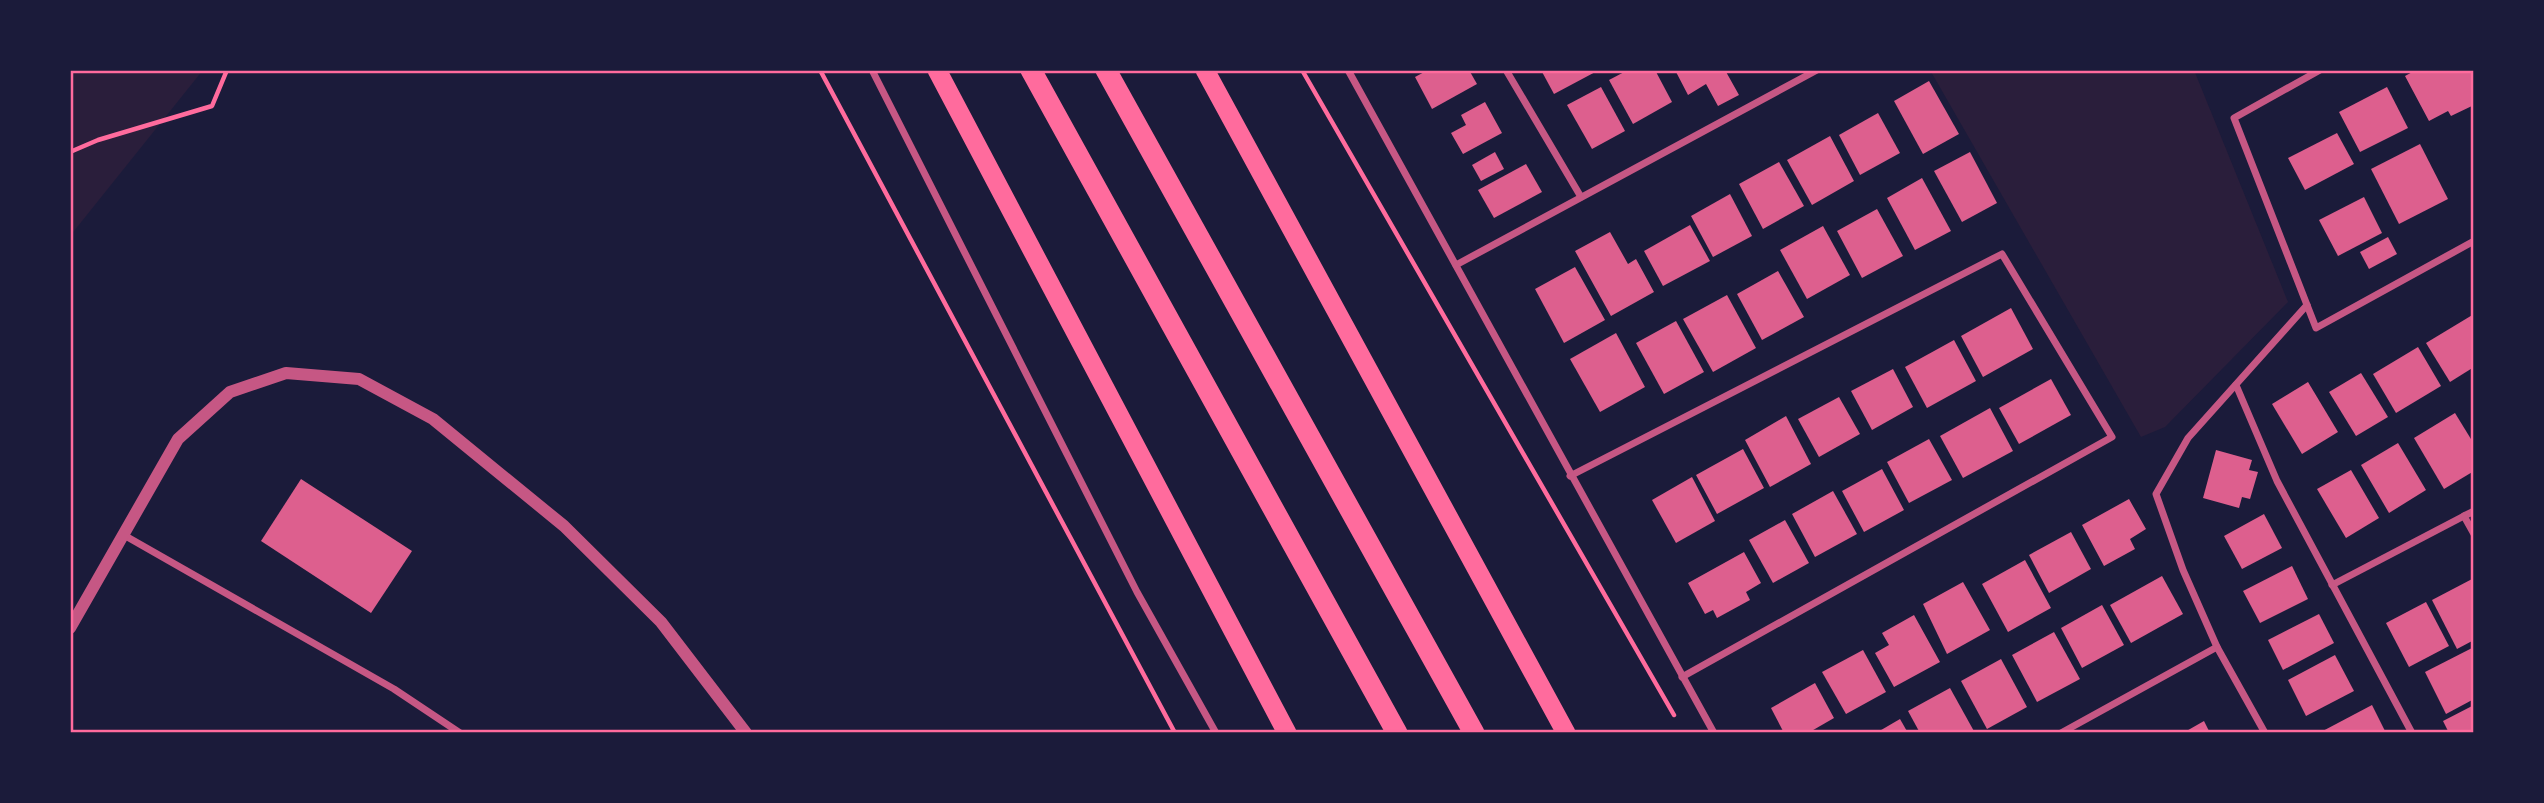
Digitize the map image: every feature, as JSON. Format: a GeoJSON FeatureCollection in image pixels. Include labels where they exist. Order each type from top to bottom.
{"type":"FeatureCollection","features":[{"type":"Feature","properties":{"kind":"highway"},"geometry":{"type":"LineString","coordinates":[[937,70],[1287,733]]}},
{"type":"Feature","properties":{"kind":"highway"},"geometry":{"type":"LineString","coordinates":[[1031,70],[1397,733]]}},
{"type":"Feature","properties":{"kind":"highway"},"geometry":{"type":"LineString","coordinates":[[1106,70],[1474,733]]}},
{"type":"Feature","properties":{"kind":"highway"},"geometry":{"type":"LineString","coordinates":[[1205,70],[1566,733]]}},
{"type":"Feature","properties":{"kind":"street"},"geometry":{"type":"LineString","coordinates":[[872,70],[1137,592],[1216,733]]}},
{"type":"Feature","properties":{"kind":"street"},"geometry":{"type":"LineString","coordinates":[[1348,70],[1714,733]]}},
{"type":"Feature","properties":{"kind":"street"},"geometry":{"type":"LineString","coordinates":[[1506,70],[1581,197]]}},
{"type":"Feature","properties":{"kind":"street"},"geometry":{"type":"LineString","coordinates":[[1456,265],[1817,70]]}},
{"type":"Feature","properties":{"kind":"street"},"geometry":{"type":"LineString","coordinates":[[2320,70],[2234,118],[2316,328],[2474,241]]}},
{"type":"Feature","properties":{"kind":"street"},"geometry":{"type":"LineString","coordinates":[[1570,476],[2002,254],[2112,437],[1682,677]]}},
{"type":"Feature","properties":{"kind":"street"},"geometry":{"type":"LineString","coordinates":[[2265,733],[2217,647],[2183,570],[2156,494],[2188,438],[2306,305]]}},
{"type":"Feature","properties":{"kind":"street"},"geometry":{"type":"LineString","coordinates":[[70,628],[121,533],[178,439],[230,392],[286,373],[359,379],[433,419],[564,526],[661,622],[746,733]]}},
{"type":"Feature","properties":{"kind":"street"},"geometry":{"type":"LineString","coordinates":[[2236,385],[2277,481],[2412,733]]}},
{"type":"Feature","properties":{"kind":"street"},"geometry":{"type":"LineString","coordinates":[[2332,584],[2474,511]]}},
{"type":"Feature","properties":{"kind":"street"},"geometry":{"type":"LineString","coordinates":[[2464,516],[2474,534]]}},
{"type":"Feature","properties":{"kind":"street"},"geometry":{"type":"LineString","coordinates":[[121,533],[394,689],[460,733]]}},
{"type":"Feature","properties":{"kind":"street"},"geometry":{"type":"LineString","coordinates":[[2061,733],[2217,647]]}},
{"type":"Feature","properties":{"kind":"path"},"geometry":{"type":"LineString","coordinates":[[70,152],[98,140],[212,106],[227,70]]}},
{"type":"Feature","properties":{"kind":"path"},"geometry":{"type":"LineString","coordinates":[[820,70],[1175,733]]}},
{"type":"Feature","properties":{"kind":"path"},"geometry":{"type":"LineString","coordinates":[[1302,70],[1677,721]]}},
{"type":"Feature","properties":{"kind":"shaded area"},"geometry":{"type":"Polygon","coordinates":[[[70,70],[203,70],[70,236],[70,70]]]}},
{"type":"Feature","properties":{"kind":"shaded area"},"geometry":{"type":"Polygon","coordinates":[[[1930,70],[2194,70],[2288,302],[2165,427],[2141,437],[1930,70]]]}},
{"type":"Feature","properties":{"kind":"building"},"geometry":{"type":"Polygon","coordinates":[[[1428,70],[1469,70],[1477,84],[1432,109],[1415,77],[1428,70]]]}},
{"type":"Feature","properties":{"kind":"building"},"geometry":{"type":"Polygon","coordinates":[[[1541,70],[1599,70],[1554,94],[1541,70]]]}},
{"type":"Feature","properties":{"kind":"building"},"geometry":{"type":"Polygon","coordinates":[[[1628,70],[1655,70],[1672,102],[1633,124],[1609,80],[1628,70]]]}},
{"type":"Feature","properties":{"kind":"building"},"geometry":{"type":"Polygon","coordinates":[[[1675,70],[1725,70],[1739,95],[1718,106],[1706,84],[1688,95],[1675,70]]]}},
{"type":"Feature","properties":{"kind":"building"},"geometry":{"type":"Polygon","coordinates":[[[2416,70],[2474,70],[2474,105],[2451,116],[2448,111],[2429,121],[2405,76],[2416,70]]]}},
{"type":"Feature","properties":{"kind":"building"},"geometry":{"type":"Polygon","coordinates":[[[1929,81],[1959,134],[1923,154],[1894,101],[1929,81]]]}},
{"type":"Feature","properties":{"kind":"building"},"geometry":{"type":"Polygon","coordinates":[[[1601,87],[1625,131],[1592,149],[1567,105],[1601,87]]]}},
{"type":"Feature","properties":{"kind":"building"},"geometry":{"type":"Polygon","coordinates":[[[2387,87],[2408,128],[2360,152],[2339,112],[2387,87]]]}},
{"type":"Feature","properties":{"kind":"building"},"geometry":{"type":"Polygon","coordinates":[[[1485,102],[1502,133],[1463,154],[1451,133],[1466,125],[1461,115],[1485,102]]]}},
{"type":"Feature","properties":{"kind":"building"},"geometry":{"type":"Polygon","coordinates":[[[1878,113],[1900,153],[1860,175],[1839,135],[1878,113]]]}},
{"type":"Feature","properties":{"kind":"building"},"geometry":{"type":"Polygon","coordinates":[[[2337,133],[2354,164],[2305,190],[2288,158],[2337,133]]]}},
{"type":"Feature","properties":{"kind":"building"},"geometry":{"type":"Polygon","coordinates":[[[1830,136],[1854,181],[1812,205],[1787,160],[1830,136]]]}},
{"type":"Feature","properties":{"kind":"building"},"geometry":{"type":"Polygon","coordinates":[[[2420,144],[2448,199],[2399,224],[2371,169],[2420,144]]]}},
{"type":"Feature","properties":{"kind":"building"},"geometry":{"type":"Polygon","coordinates":[[[1495,152],[1504,169],[1481,181],[1472,165],[1495,152]]]}},
{"type":"Feature","properties":{"kind":"building"},"geometry":{"type":"Polygon","coordinates":[[[1970,152],[1997,203],[1962,222],[1934,171],[1970,152]]]}},
{"type":"Feature","properties":{"kind":"building"},"geometry":{"type":"Polygon","coordinates":[[[1779,162],[1804,206],[1763,229],[1739,184],[1779,162]]]}},
{"type":"Feature","properties":{"kind":"building"},"geometry":{"type":"Polygon","coordinates":[[[1526,164],[1542,192],[1494,218],[1478,190],[1526,164]]]}},
{"type":"Feature","properties":{"kind":"building"},"geometry":{"type":"Polygon","coordinates":[[[1922,178],[1951,231],[1915,250],[1887,198],[1922,178]]]}},
{"type":"Feature","properties":{"kind":"building"},"geometry":{"type":"Polygon","coordinates":[[[1730,194],[1752,236],[1713,257],[1691,216],[1730,194]]]}},
{"type":"Feature","properties":{"kind":"building"},"geometry":{"type":"Polygon","coordinates":[[[2364,197],[2382,233],[2338,256],[2319,220],[2364,197]]]}},
{"type":"Feature","properties":{"kind":"building"},"geometry":{"type":"Polygon","coordinates":[[[1877,209],[1903,256],[1862,278],[1837,231],[1877,209]]]}},
{"type":"Feature","properties":{"kind":"building"},"geometry":{"type":"Polygon","coordinates":[[[1690,225],[1710,261],[1663,286],[1644,251],[1690,225]]]}},
{"type":"Feature","properties":{"kind":"building"},"geometry":{"type":"Polygon","coordinates":[[[1823,226],[1850,275],[1807,299],[1780,250],[1823,226]]]}},
{"type":"Feature","properties":{"kind":"building"},"geometry":{"type":"Polygon","coordinates":[[[1610,232],[1628,264],[1636,259],[1654,292],[1611,316],[1575,251],[1610,232]]]}},
{"type":"Feature","properties":{"kind":"building"},"geometry":{"type":"Polygon","coordinates":[[[2388,237],[2397,254],[2369,269],[2360,252],[2388,237]]]}},
{"type":"Feature","properties":{"kind":"building"},"geometry":{"type":"Polygon","coordinates":[[[1575,267],[1605,320],[1564,343],[1535,289],[1575,267]]]}},
{"type":"Feature","properties":{"kind":"building"},"geometry":{"type":"Polygon","coordinates":[[[1778,271],[1804,317],[1762,340],[1737,294],[1778,271]]]}},
{"type":"Feature","properties":{"kind":"building"},"geometry":{"type":"Polygon","coordinates":[[[1727,295],[1756,348],[1713,372],[1683,319],[1727,295]]]}},
{"type":"Feature","properties":{"kind":"building"},"geometry":{"type":"Polygon","coordinates":[[[2011,308],[2033,349],[1983,377],[1961,336],[2011,308]]]}},
{"type":"Feature","properties":{"kind":"building"},"geometry":{"type":"Polygon","coordinates":[[[2474,314],[2474,367],[2450,382],[2426,343],[2474,314]]]}},
{"type":"Feature","properties":{"kind":"building"},"geometry":{"type":"Polygon","coordinates":[[[1676,321],[1704,372],[1664,394],[1636,343],[1676,321]]]}},
{"type":"Feature","properties":{"kind":"building"},"geometry":{"type":"Polygon","coordinates":[[[1616,333],[1645,387],[1600,412],[1570,359],[1616,333]]]}},
{"type":"Feature","properties":{"kind":"building"},"geometry":{"type":"Polygon","coordinates":[[[1954,340],[1976,381],[1927,408],[1905,367],[1954,340]]]}},
{"type":"Feature","properties":{"kind":"building"},"geometry":{"type":"Polygon","coordinates":[[[2418,347],[2441,386],[2396,413],[2373,374],[2418,347]]]}},
{"type":"Feature","properties":{"kind":"building"},"geometry":{"type":"Polygon","coordinates":[[[1893,369],[1913,407],[1872,430],[1851,391],[1893,369]]]}},
{"type":"Feature","properties":{"kind":"building"},"geometry":{"type":"Polygon","coordinates":[[[2361,373],[2388,417],[2356,436],[2329,392],[2361,373]]]}},
{"type":"Feature","properties":{"kind":"building"},"geometry":{"type":"Polygon","coordinates":[[[2051,379],[2071,415],[2019,444],[1999,408],[2051,379]]]}},
{"type":"Feature","properties":{"kind":"building"},"geometry":{"type":"Polygon","coordinates":[[[2308,382],[2338,432],[2302,454],[2272,404],[2308,382]]]}},
{"type":"Feature","properties":{"kind":"building"},"geometry":{"type":"Polygon","coordinates":[[[1839,397],[1860,434],[1819,457],[1798,419],[1839,397]]]}},
{"type":"Feature","properties":{"kind":"building"},"geometry":{"type":"Polygon","coordinates":[[[1990,408],[2013,451],[1963,478],[1940,436],[1990,408]]]}},
{"type":"Feature","properties":{"kind":"building"},"geometry":{"type":"Polygon","coordinates":[[[2455,413],[2474,444],[2474,471],[2444,489],[2414,438],[2455,413]]]}},
{"type":"Feature","properties":{"kind":"building"},"geometry":{"type":"Polygon","coordinates":[[[1786,416],[1811,464],[1770,487],[1745,440],[1786,416]]]}},
{"type":"Feature","properties":{"kind":"building"},"geometry":{"type":"Polygon","coordinates":[[[1929,439],[1952,480],[1909,503],[1887,462],[1929,439]]]}},
{"type":"Feature","properties":{"kind":"building"},"geometry":{"type":"Polygon","coordinates":[[[2398,443],[2426,490],[2389,513],[2361,465],[2398,443]]]}},
{"type":"Feature","properties":{"kind":"building"},"geometry":{"type":"Polygon","coordinates":[[[1743,449],[1764,488],[1717,514],[1696,475],[1743,449]]]}},
{"type":"Feature","properties":{"kind":"building"},"geometry":{"type":"Polygon","coordinates":[[[2216,450],[2252,460],[2249,470],[2258,472],[2250,499],[2242,497],[2239,508],[2203,498],[2216,450]]]}},
{"type":"Feature","properties":{"kind":"building"},"geometry":{"type":"Polygon","coordinates":[[[1882,469],[1904,510],[1864,532],[1842,491],[1882,469]]]}},
{"type":"Feature","properties":{"kind":"building"},"geometry":{"type":"Polygon","coordinates":[[[2351,470],[2379,518],[2346,538],[2317,489],[2351,470]]]}},
{"type":"Feature","properties":{"kind":"building"},"geometry":{"type":"Polygon","coordinates":[[[1692,477],[1715,521],[1676,543],[1652,500],[1692,477]]]}},
{"type":"Feature","properties":{"kind":"building"},"geometry":{"type":"Polygon","coordinates":[[[301,479],[412,551],[371,613],[261,541],[301,479]]]}},
{"type":"Feature","properties":{"kind":"building"},"geometry":{"type":"Polygon","coordinates":[[[1833,491],[1857,534],[1815,557],[1792,514],[1833,491]]]}},
{"type":"Feature","properties":{"kind":"building"},"geometry":{"type":"Polygon","coordinates":[[[2129,499],[2146,529],[2130,539],[2135,549],[2104,566],[2082,525],[2129,499]]]}},
{"type":"Feature","properties":{"kind":"building"},"geometry":{"type":"Polygon","coordinates":[[[2264,514],[2282,548],[2242,569],[2224,536],[2264,514]]]}},
{"type":"Feature","properties":{"kind":"building"},"geometry":{"type":"Polygon","coordinates":[[[1785,520],[1809,563],[1773,583],[1749,540],[1785,520]]]}},
{"type":"Feature","properties":{"kind":"building"},"geometry":{"type":"Polygon","coordinates":[[[2071,532],[2091,569],[2049,593],[2029,555],[2071,532]]]}},
{"type":"Feature","properties":{"kind":"building"},"geometry":{"type":"Polygon","coordinates":[[[1744,552],[1761,583],[1746,592],[1750,600],[1717,618],[1713,610],[1705,614],[1688,583],[1744,552]]]}},
{"type":"Feature","properties":{"kind":"building"},"geometry":{"type":"Polygon","coordinates":[[[2025,560],[2051,608],[2008,632],[1982,584],[2025,560]]]}},
{"type":"Feature","properties":{"kind":"building"},"geometry":{"type":"Polygon","coordinates":[[[2292,566],[2308,599],[2260,623],[2243,591],[2292,566]]]}},
{"type":"Feature","properties":{"kind":"building"},"geometry":{"type":"Polygon","coordinates":[[[2162,576],[2183,614],[2131,643],[2110,605],[2162,576]]]}},
{"type":"Feature","properties":{"kind":"building"},"geometry":{"type":"Polygon","coordinates":[[[2474,578],[2474,640],[2457,649],[2432,600],[2474,578]]]}},
{"type":"Feature","properties":{"kind":"building"},"geometry":{"type":"Polygon","coordinates":[[[1963,582],[1990,630],[1947,654],[1923,604],[1963,582]]]}},
{"type":"Feature","properties":{"kind":"building"},"geometry":{"type":"Polygon","coordinates":[[[2426,602],[2449,646],[2409,667],[2386,623],[2426,602]]]}},
{"type":"Feature","properties":{"kind":"building"},"geometry":{"type":"Polygon","coordinates":[[[2102,605],[2124,645],[2082,668],[2061,628],[2102,605]]]}},
{"type":"Feature","properties":{"kind":"building"},"geometry":{"type":"Polygon","coordinates":[[[2319,614],[2334,643],[2283,670],[2268,640],[2319,614]]]}},
{"type":"Feature","properties":{"kind":"building"},"geometry":{"type":"Polygon","coordinates":[[[1914,615],[1940,662],[1894,687],[1875,653],[1889,645],[1882,633],[1914,615]]]}},
{"type":"Feature","properties":{"kind":"building"},"geometry":{"type":"Polygon","coordinates":[[[2054,632],[2080,679],[2037,702],[2012,655],[2054,632]]]}},
{"type":"Feature","properties":{"kind":"building"},"geometry":{"type":"Polygon","coordinates":[[[2474,647],[2474,699],[2446,714],[2425,672],[2474,647]]]}},
{"type":"Feature","properties":{"kind":"building"},"geometry":{"type":"Polygon","coordinates":[[[1863,650],[1886,692],[1846,714],[1822,672],[1863,650]]]}},
{"type":"Feature","properties":{"kind":"building"},"geometry":{"type":"Polygon","coordinates":[[[2335,655],[2354,691],[2306,716],[2288,680],[2335,655]]]}},
{"type":"Feature","properties":{"kind":"building"},"geometry":{"type":"Polygon","coordinates":[[[2001,659],[2027,707],[1987,729],[1961,681],[2001,659]]]}},
{"type":"Feature","properties":{"kind":"building"},"geometry":{"type":"Polygon","coordinates":[[[1815,683],[1834,718],[1808,733],[1784,733],[1771,708],[1815,683]]]}},
{"type":"Feature","properties":{"kind":"building"},"geometry":{"type":"Polygon","coordinates":[[[1950,688],[1975,733],[1920,733],[1908,711],[1950,688]]]}},
{"type":"Feature","properties":{"kind":"building"},"geometry":{"type":"Polygon","coordinates":[[[2372,705],[2386,733],[2319,733],[2372,705]]]}},
{"type":"Feature","properties":{"kind":"building"},"geometry":{"type":"Polygon","coordinates":[[[2474,705],[2474,733],[2449,733],[2443,721],[2474,705]]]}},
{"type":"Feature","properties":{"kind":"building"},"geometry":{"type":"Polygon","coordinates":[[[1900,719],[1908,733],[1876,733],[1900,719]]]}},
{"type":"Feature","properties":{"kind":"building"},"geometry":{"type":"Polygon","coordinates":[[[2204,721],[2210,733],[2183,733],[2204,721]]]}}]}
